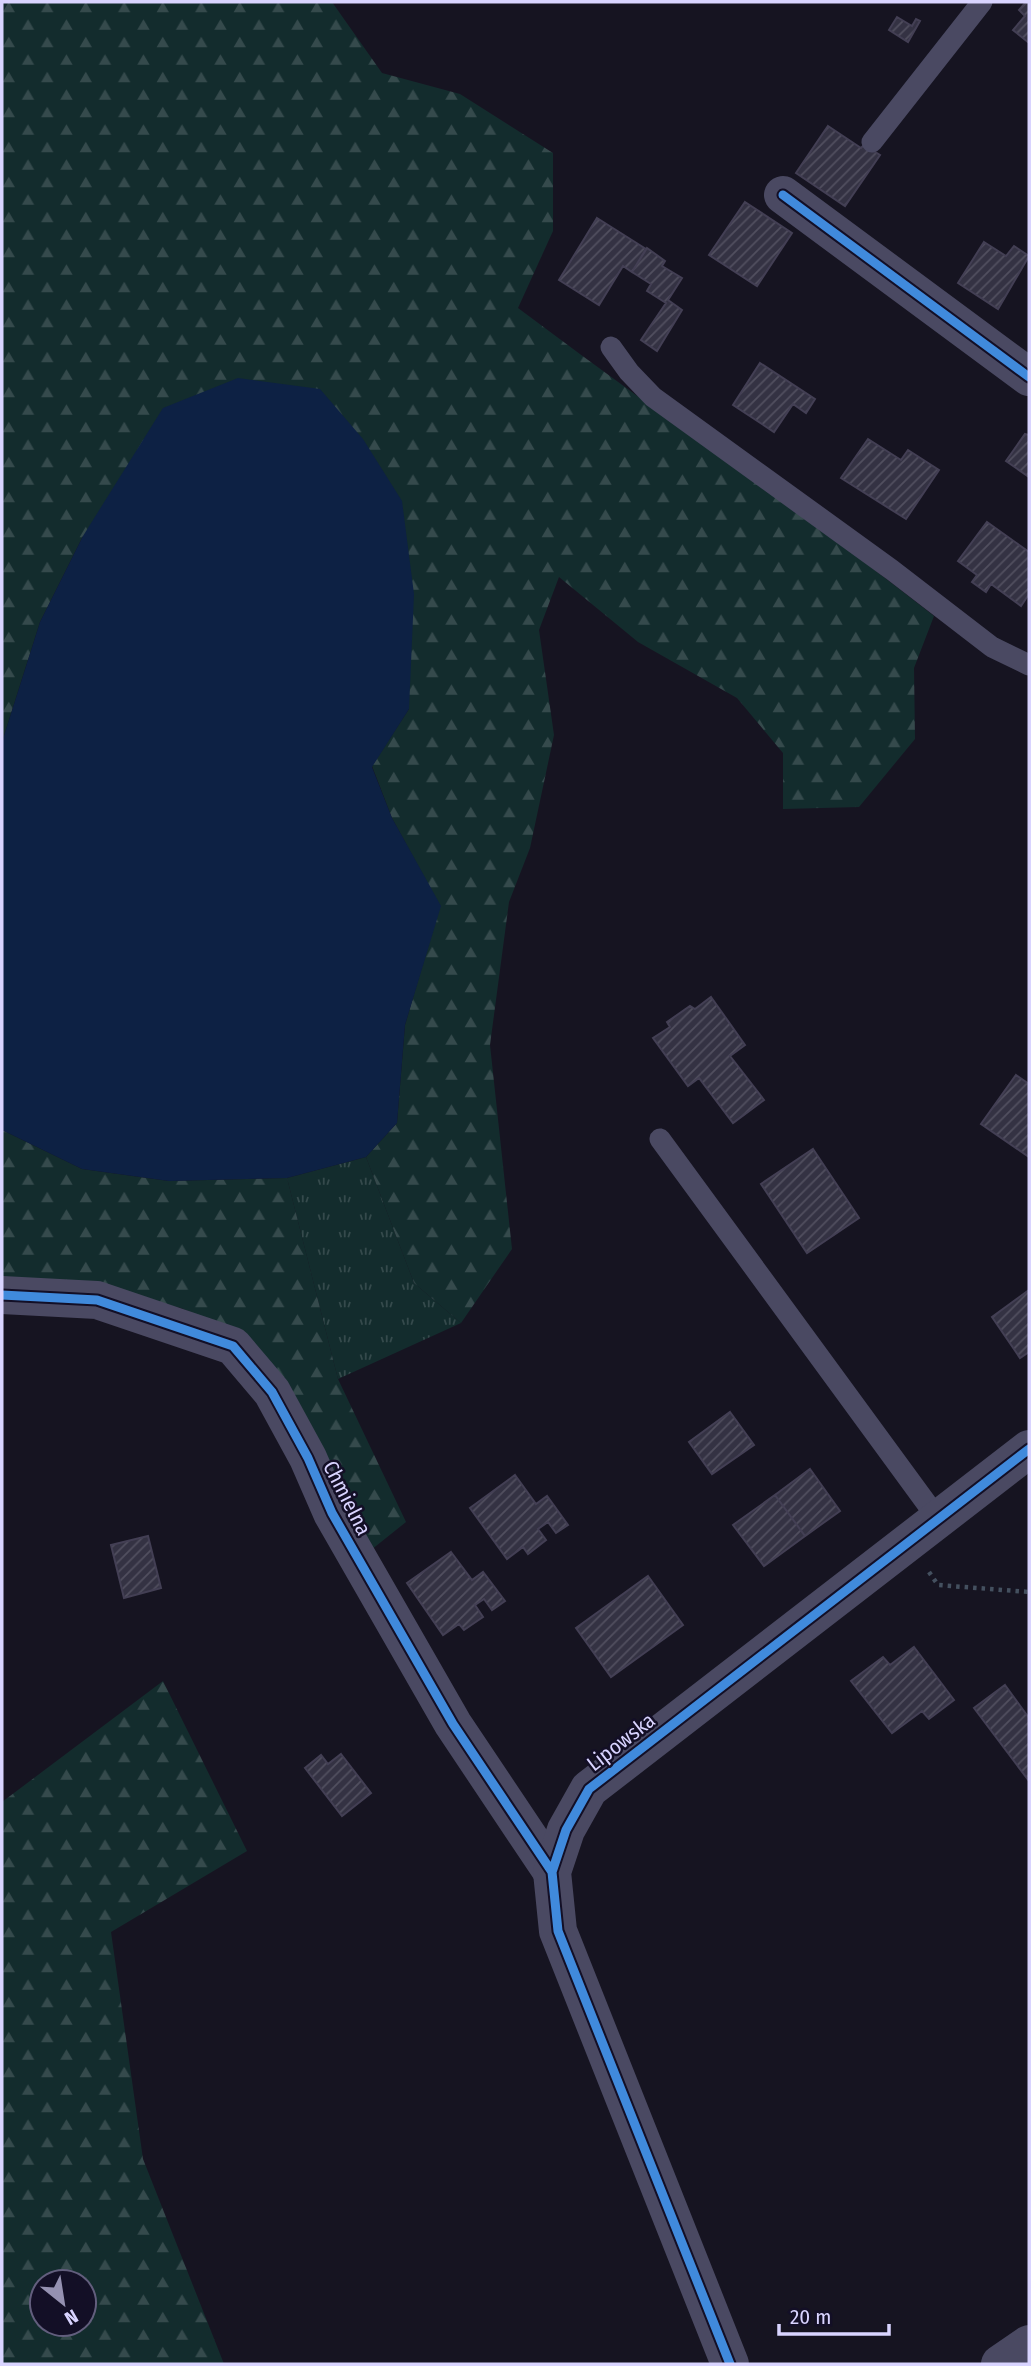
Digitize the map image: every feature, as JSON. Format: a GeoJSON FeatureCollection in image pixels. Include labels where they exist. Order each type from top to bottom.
{"type":"FeatureCollection","features":[{"type":"Feature","properties":{"kind":"street"},"geometry":{"type":"LineString","coordinates":[[783,195],[1029,377]]}},
{"type":"Feature","properties":{"kind":"street","name":"Chmielna"},"geometry":{"type":"LineString","coordinates":[[2,1296],[97,1300],[233,1346],[272,1392],[308,1458],[332,1513],[453,1724],[552,1872]]}},
{"type":"Feature","properties":{"kind":"street","name":"Lipowska"},"geometry":{"type":"LineString","coordinates":[[730,2364],[558,1931],[552,1872],[566,1830],[589,1788],[1029,1449]]}},
{"type":"Feature","properties":{"kind":"street"},"geometry":{"type":"LineString","coordinates":[[1000,2364],[1029,2344]]}},
{"type":"Feature","properties":{"kind":"lane"},"geometry":{"type":"LineString","coordinates":[[872,142],[982,2]]}},
{"type":"Feature","properties":{"kind":"lane"},"geometry":{"type":"LineString","coordinates":[[611,347],[629,372],[653,397],[881,562],[992,647],[1029,666]]}},
{"type":"Feature","properties":{"kind":"lane"},"geometry":{"type":"LineString","coordinates":[[660,1139],[938,1519]]}},
{"type":"Feature","properties":{"kind":"path"},"geometry":{"type":"LineString","coordinates":[[908,1543],[939,1585],[1029,1592]]}},
{"type":"Feature","properties":{"kind":"green space"},"geometry":{"type":"Polygon","coordinates":[[[2,2],[332,2],[382,73],[460,94],[553,153],[553,231],[518,308],[831,537],[934,616],[914,668],[915,739],[859,807],[783,809],[783,753],[737,698],[638,642],[559,577],[539,630],[554,735],[530,848],[509,902],[490,1045],[512,1249],[461,1323],[414,1283],[366,1157],[397,1123],[405,1025],[440,906],[392,818],[372,766],[409,709],[83,536],[40,622],[2,742],[2,2]]]}},
{"type":"Feature","properties":{"kind":"green space"},"geometry":{"type":"Polygon","coordinates":[[[2,1130],[82,1169],[169,1181],[287,1178],[338,1379],[406,1522],[371,1550],[223,1326],[181,1308],[95,1291],[2,1280],[2,1130]]]}},
{"type":"Feature","properties":{"kind":"green space"},"geometry":{"type":"Polygon","coordinates":[[[366,1157],[414,1283],[461,1323],[338,1379],[287,1178],[366,1157]]]}},
{"type":"Feature","properties":{"kind":"green space"},"geometry":{"type":"Polygon","coordinates":[[[163,1681],[247,1851],[111,1932],[143,2159],[224,2364],[2,2364],[2,1802],[163,1681]]]}},
{"type":"Feature","properties":{"kind":"water"},"geometry":{"type":"Polygon","coordinates":[[[238,378],[320,389],[363,439],[402,501],[414,594],[409,709],[372,767],[392,818],[441,906],[405,1025],[397,1123],[366,1157],[287,1178],[169,1181],[82,1169],[2,1130],[2,742],[40,622],[83,536],[163,408],[238,378]]]}},
{"type":"Feature","properties":{"kind":"building"},"geometry":{"type":"Polygon","coordinates":[[[1029,2],[1029,43],[1013,30],[1025,16],[1019,10],[1029,2]]]}},
{"type":"Feature","properties":{"kind":"building"},"geometry":{"type":"Polygon","coordinates":[[[897,17],[912,26],[916,19],[920,21],[908,42],[889,30],[897,17]]]}},
{"type":"Feature","properties":{"kind":"building"},"geometry":{"type":"Polygon","coordinates":[[[828,126],[861,148],[864,145],[880,155],[845,206],[796,173],[828,126]]]}},
{"type":"Feature","properties":{"kind":"building"},"geometry":{"type":"Polygon","coordinates":[[[745,202],[792,233],[757,286],[709,255],[745,202]]]}},
{"type":"Feature","properties":{"kind":"building"},"geometry":{"type":"Polygon","coordinates":[[[597,218],[646,249],[632,272],[623,266],[599,305],[559,280],[597,218]]]}},
{"type":"Feature","properties":{"kind":"building"},"geometry":{"type":"Polygon","coordinates":[[[984,242],[1006,256],[1014,246],[1029,256],[998,309],[958,283],[984,242]]]}},
{"type":"Feature","properties":{"kind":"building"},"geometry":{"type":"Polygon","coordinates":[[[647,248],[665,261],[662,266],[682,278],[668,300],[682,310],[657,351],[641,340],[666,303],[647,291],[651,284],[632,272],[647,248]]]}},
{"type":"Feature","properties":{"kind":"building"},"geometry":{"type":"Polygon","coordinates":[[[760,363],[815,399],[806,413],[793,404],[774,432],[733,405],[760,363]]]}},
{"type":"Feature","properties":{"kind":"building"},"geometry":{"type":"Polygon","coordinates":[[[1025,434],[1029,435],[1029,477],[1006,461],[1025,434]]]}},
{"type":"Feature","properties":{"kind":"building"},"geometry":{"type":"Polygon","coordinates":[[[868,439],[901,460],[908,450],[939,470],[906,519],[841,478],[868,439]]]}},
{"type":"Feature","properties":{"kind":"building"},"geometry":{"type":"Polygon","coordinates":[[[987,522],[1029,552],[1029,594],[1021,606],[991,584],[986,592],[972,582],[977,575],[958,561],[987,522]]]}},
{"type":"Feature","properties":{"kind":"building"},"geometry":{"type":"Polygon","coordinates":[[[711,997],[745,1045],[730,1056],[764,1100],[733,1123],[699,1078],[688,1086],[653,1038],[670,1027],[667,1022],[690,1006],[695,1009],[711,997]]]}},
{"type":"Feature","properties":{"kind":"building"},"geometry":{"type":"Polygon","coordinates":[[[1016,1075],[1029,1084],[1029,1157],[981,1124],[1016,1075]]]}},
{"type":"Feature","properties":{"kind":"building"},"geometry":{"type":"Polygon","coordinates":[[[813,1149],[859,1218],[807,1253],[761,1184],[813,1149]]]}},
{"type":"Feature","properties":{"kind":"building"},"geometry":{"type":"Polygon","coordinates":[[[1029,1290],[1029,1352],[1020,1358],[992,1317],[1029,1290]]]}},
{"type":"Feature","properties":{"kind":"building"},"geometry":{"type":"Polygon","coordinates":[[[730,1412],[754,1445],[712,1474],[689,1442],[730,1412]]]}},
{"type":"Feature","properties":{"kind":"building"},"geometry":{"type":"Polygon","coordinates":[[[810,1469],[840,1511],[805,1536],[775,1495],[810,1469]]]}},
{"type":"Feature","properties":{"kind":"building"},"geometry":{"type":"Polygon","coordinates":[[[515,1475],[536,1504],[547,1496],[568,1525],[556,1533],[548,1522],[538,1529],[546,1540],[528,1554],[523,1547],[507,1559],[470,1508],[515,1475]]]}},
{"type":"Feature","properties":{"kind":"building"},"geometry":{"type":"Polygon","coordinates":[[[775,1495],[805,1536],[764,1566],[733,1525],[775,1495]]]}},
{"type":"Feature","properties":{"kind":"building"},"geometry":{"type":"Polygon","coordinates":[[[148,1536],[161,1588],[124,1598],[111,1545],[148,1536]]]}},
{"type":"Feature","properties":{"kind":"building"},"geometry":{"type":"Polygon","coordinates":[[[451,1552],[472,1580],[483,1572],[505,1601],[492,1610],[484,1599],[475,1605],[483,1617],[464,1630],[459,1624],[443,1635],[407,1583],[451,1552]]]}},
{"type":"Feature","properties":{"kind":"building"},"geometry":{"type":"Polygon","coordinates":[[[648,1576],[683,1625],[611,1677],[576,1628],[648,1576]]]}},
{"type":"Feature","properties":{"kind":"building"},"geometry":{"type":"Polygon","coordinates":[[[914,1647],[954,1700],[929,1719],[922,1711],[892,1733],[851,1681],[883,1657],[890,1665],[914,1647]]]}},
{"type":"Feature","properties":{"kind":"building"},"geometry":{"type":"Polygon","coordinates":[[[1005,1685],[1029,1718],[1029,1781],[974,1708],[1005,1685]]]}},
{"type":"Feature","properties":{"kind":"building"},"geometry":{"type":"Polygon","coordinates":[[[341,1754],[371,1793],[342,1816],[305,1768],[321,1755],[328,1764],[341,1754]]]}},
{"type":"Feature","properties":{"kind":"cycle path"},"geometry":{"type":"LineString","coordinates":[[783,195],[1029,377]]}},
{"type":"Feature","properties":{"kind":"cycle path"},"geometry":{"type":"LineString","coordinates":[[2,1295],[97,1300],[233,1346],[272,1392],[308,1458],[332,1513],[453,1724],[552,1872]]}},
{"type":"Feature","properties":{"kind":"cycle path"},"geometry":{"type":"LineString","coordinates":[[730,2364],[558,1931],[552,1872],[566,1830],[589,1789],[1029,1449]]}}]}
